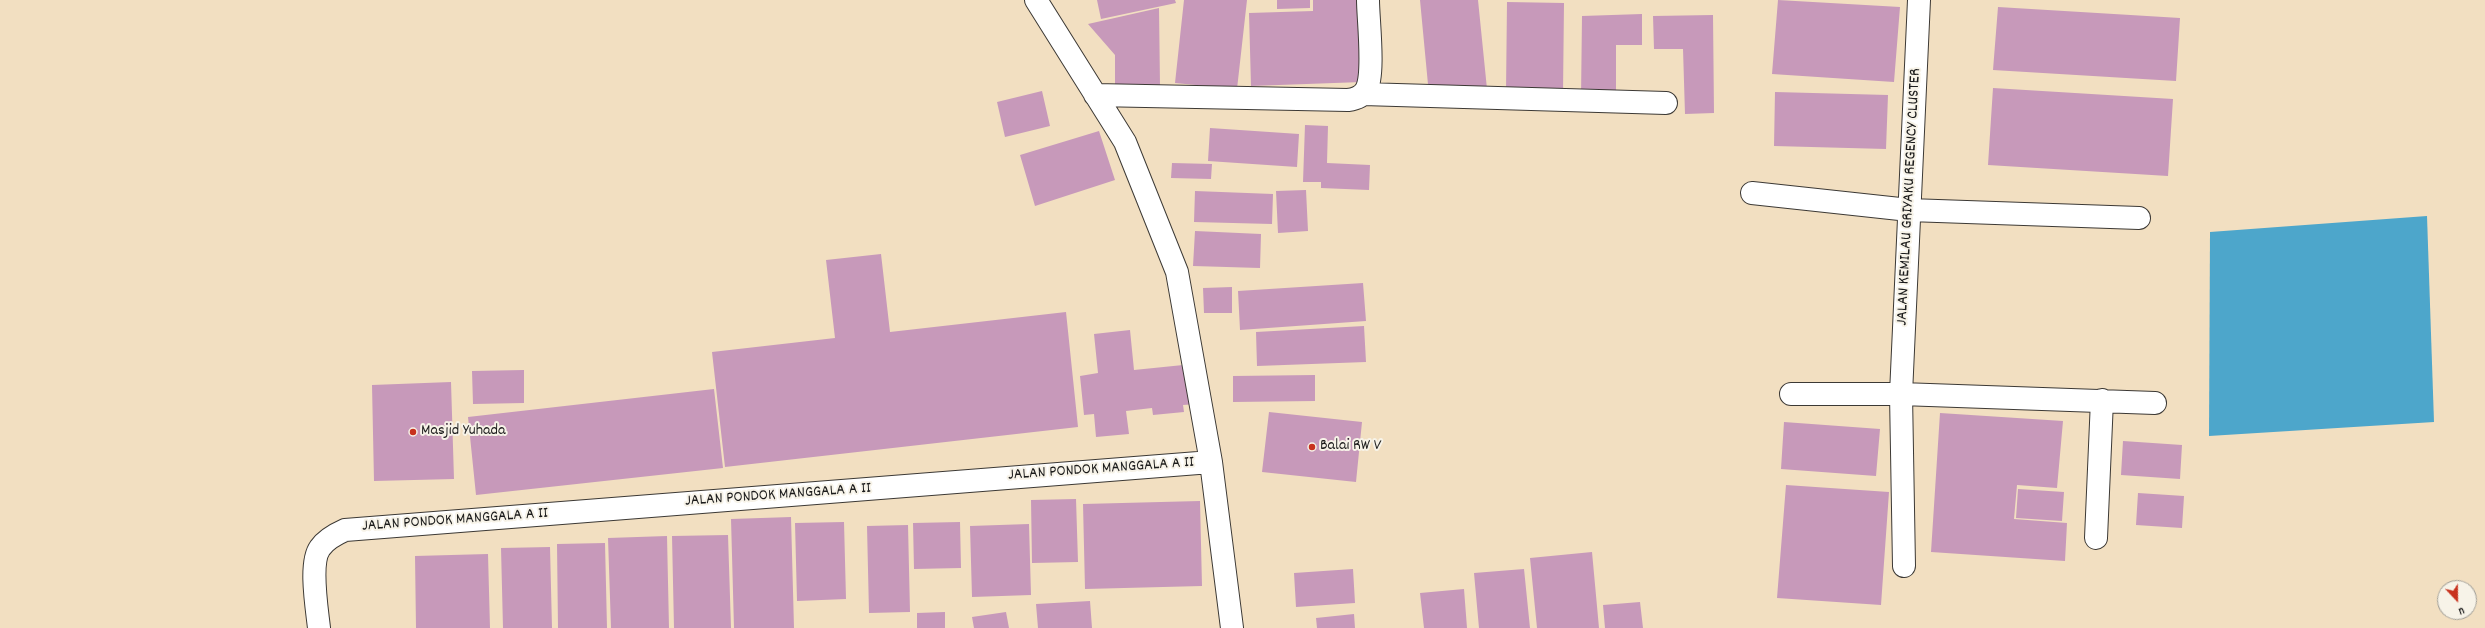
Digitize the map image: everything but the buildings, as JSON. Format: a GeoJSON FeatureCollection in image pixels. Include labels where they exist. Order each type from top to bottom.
{"type":"FeatureCollection","features":[{"type":"Feature","properties":{"kind":"street"},"geometry":{"type":"LineString","coordinates":[[1036,0],[1125,142],[1178,272],[1212,462],[1232,628]]}},
{"type":"Feature","properties":{"kind":"street"},"geometry":{"type":"LineString","coordinates":[[1363,94],[1370,79],[1368,0]]}},
{"type":"Feature","properties":{"kind":"street","name":"JALAN KEMILAU GRIYAKU REGENCY CLUSTER"},"geometry":{"type":"LineString","coordinates":[[1904,566],[1901,394],[1919,0]]}},
{"type":"Feature","properties":{"kind":"street"},"geometry":{"type":"LineString","coordinates":[[1095,95],[1348,100],[1363,94],[1666,103]]}},
{"type":"Feature","properties":{"kind":"street"},"geometry":{"type":"LineString","coordinates":[[1752,193],[1910,210],[2139,218]]}},
{"type":"Feature","properties":{"kind":"street"},"geometry":{"type":"LineString","coordinates":[[1791,394],[1901,394],[2155,403]]}},
{"type":"Feature","properties":{"kind":"street"},"geometry":{"type":"LineString","coordinates":[[2096,538],[2102,400]]}},
{"type":"Feature","properties":{"kind":"street","name":"JALAN PONDOK MANGGALA A II"},"geometry":{"type":"LineString","coordinates":[[318,628],[315,561],[319,548],[330,538],[345,530],[1212,462]]}},
{"type":"Feature","properties":{"kind":"water"},"geometry":{"type":"Polygon","coordinates":[[[2427,216],[2434,422],[2209,436],[2210,232],[2427,216]]]}},
{"type":"Feature","properties":{"kind":"place","name":"Masjid Yuhada"},"geometry":{"type":"Point","coordinates":[413,432]}},
{"type":"Feature","properties":{"kind":"place","name":"Balai RW V"},"geometry":{"type":"Point","coordinates":[1312,447]}}]}
